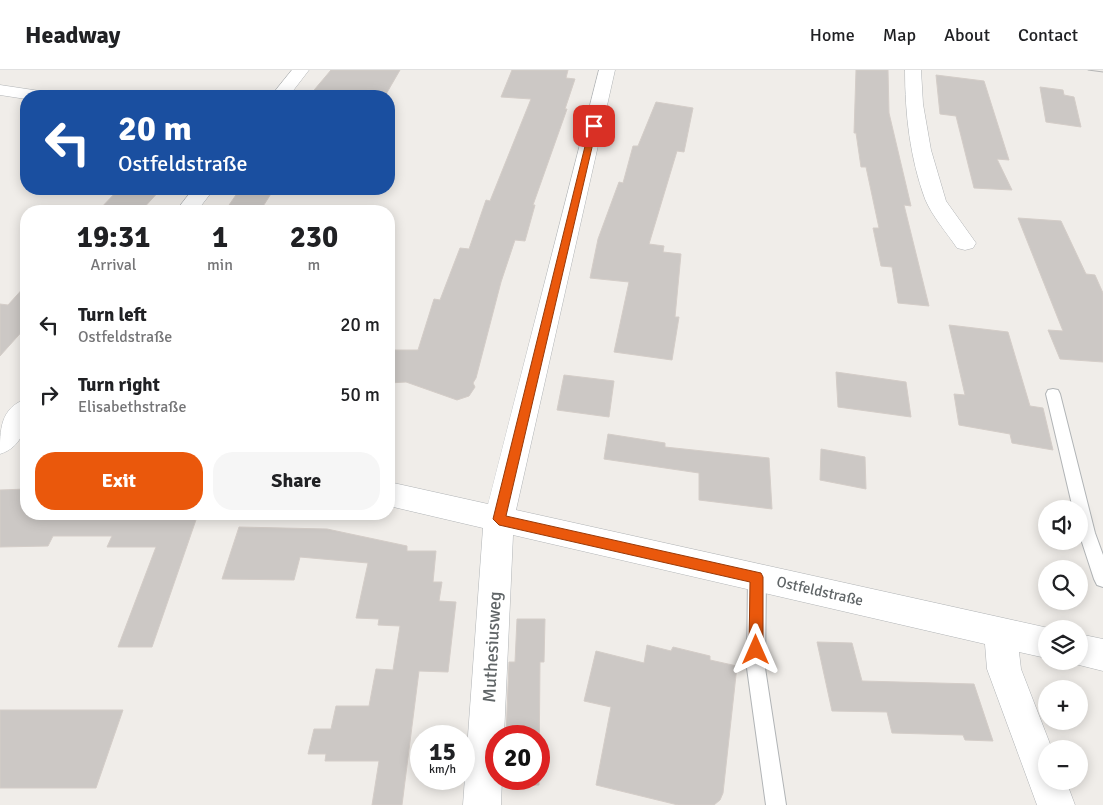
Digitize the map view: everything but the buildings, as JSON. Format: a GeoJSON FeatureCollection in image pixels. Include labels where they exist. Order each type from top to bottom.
{"type":"FeatureCollection","features":[{"type":"Feature","properties":{"kind":"street"},"geometry":{"type":"LineString","coordinates":[[285,90],[301,70]]}},
{"type":"Feature","properties":{"kind":"street","name":"Muthesiusweg"},"geometry":{"type":"LineString","coordinates":[[482,805],[499,519],[607,70]]}},
{"type":"Feature","properties":{"kind":"street"},"geometry":{"type":"LineString","coordinates":[[913,70],[914,104],[921,150],[936,201],[965,242]]}},
{"type":"Feature","properties":{"kind":"street"},"geometry":{"type":"LineString","coordinates":[[0,90],[20,93]]}},
{"type":"Feature","properties":{"kind":"street"},"geometry":{"type":"LineString","coordinates":[[191,205],[199,195]]}},
{"type":"Feature","properties":{"kind":"street"},"geometry":{"type":"LineString","coordinates":[[0,443],[20,409]]}},
{"type":"Feature","properties":{"kind":"street","name":"Ostfeldstraße"},"geometry":{"type":"LineString","coordinates":[[395,495],[1038,640]]}},
{"type":"Feature","properties":{"kind":"street"},"geometry":{"type":"LineString","coordinates":[[1000,632],[1004,669],[1038,760]]}},
{"type":"Feature","properties":{"kind":"street"},"geometry":{"type":"LineString","coordinates":[[1088,652],[1103,655]]}},
{"type":"Feature","properties":{"kind":"street"},"geometry":{"type":"LineString","coordinates":[[1050,790],[1056,805]]}},
{"type":"Feature","properties":{"kind":"lane"},"geometry":{"type":"LineString","coordinates":[[1054,394],[1087,533],[1103,579]]}},
{"type":"Feature","properties":{"kind":"lane"},"geometry":{"type":"LineString","coordinates":[[757,577],[756,668],[776,805]]}},
{"type":"Feature","properties":{"kind":"tram line"},"geometry":{"type":"LineString","coordinates":[[1088,70],[1103,72]]}},
{"type":"Feature","properties":{"kind":"route"},"geometry":{"type":"LineString","coordinates":[[594,126],[499,519],[757,577],[756,650]]}}]}
